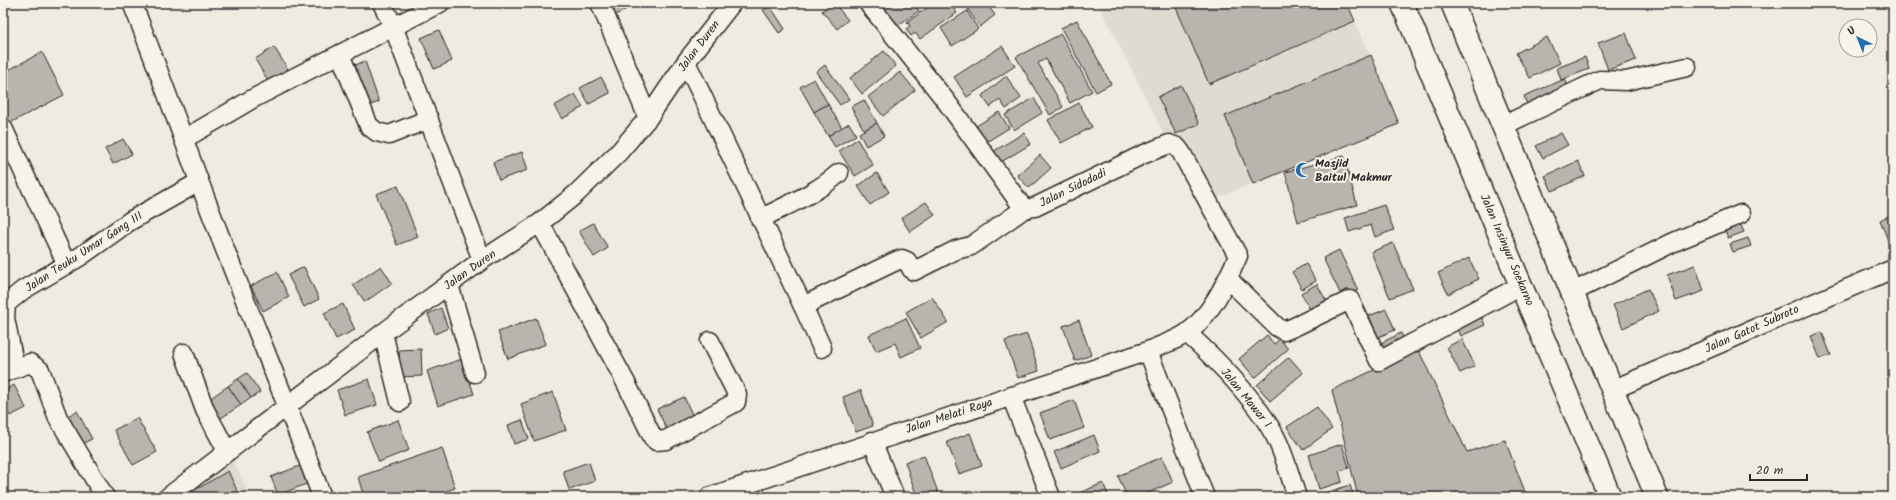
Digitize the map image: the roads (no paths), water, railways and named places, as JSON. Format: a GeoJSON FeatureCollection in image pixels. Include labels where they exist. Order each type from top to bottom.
{"type":"FeatureCollection","features":[{"type":"Feature","properties":{"kind":"main road","name":"Jalan Insinyur Soekarno"},"geometry":{"type":"LineString","coordinates":[[1402,3],[1610,497]]}},
{"type":"Feature","properties":{"kind":"main road"},"geometry":{"type":"LineString","coordinates":[[1452,3],[1571,293],[1657,497]]}},
{"type":"Feature","properties":{"kind":"street"},"geometry":{"type":"LineString","coordinates":[[132,3],[199,182],[288,405],[322,497]]}},
{"type":"Feature","properties":{"kind":"street"},"geometry":{"type":"LineString","coordinates":[[382,3],[393,26],[482,260]]}},
{"type":"Feature","properties":{"kind":"street"},"geometry":{"type":"LineString","coordinates":[[184,139],[254,98],[440,3]]}},
{"type":"Feature","properties":{"kind":"street"},"geometry":{"type":"LineString","coordinates":[[600,3],[648,118]]}},
{"type":"Feature","properties":{"kind":"street","name":"Jalan Duren"},"geometry":{"type":"LineString","coordinates":[[168,497],[383,333],[482,260],[540,222],[576,194],[618,152],[648,118],[686,62],[732,3]]}},
{"type":"Feature","properties":{"kind":"street","name":"Jalan Sidodadi"},"geometry":{"type":"LineString","coordinates":[[868,3],[946,101],[1024,209],[1035,207],[1142,155],[1169,144],[1177,146],[1185,157],[1238,256],[1228,278]]}},
{"type":"Feature","properties":{"kind":"street"},"geometry":{"type":"LineString","coordinates":[[340,54],[369,126],[377,132],[389,135],[429,119]]}},
{"type":"Feature","properties":{"kind":"street"},"geometry":{"type":"LineString","coordinates":[[686,62],[822,348]]}},
{"type":"Feature","properties":{"kind":"street"},"geometry":{"type":"LineString","coordinates":[[1502,126],[1600,80],[1626,81],[1687,67]]}},
{"type":"Feature","properties":{"kind":"street"},"geometry":{"type":"LineString","coordinates":[[3,128],[67,265]]}},
{"type":"Feature","properties":{"kind":"street"},"geometry":{"type":"LineString","coordinates":[[760,219],[818,188],[839,173]]}},
{"type":"Feature","properties":{"kind":"street","name":"Jalan Teuku Umar Gang III"},"geometry":{"type":"LineString","coordinates":[[9,370],[5,318],[6,304],[23,290],[67,265],[130,221],[199,182]]}},
{"type":"Feature","properties":{"kind":"street"},"geometry":{"type":"LineString","coordinates":[[803,306],[896,261],[902,259],[907,261],[914,271],[956,250],[971,246],[1024,209]]}},
{"type":"Feature","properties":{"kind":"street"},"geometry":{"type":"LineString","coordinates":[[1571,293],[1674,242],[1741,214]]}},
{"type":"Feature","properties":{"kind":"street"},"geometry":{"type":"LineString","coordinates":[[540,222],[626,383],[653,438],[656,440],[666,440],[736,402],[737,394],[710,341]]}},
{"type":"Feature","properties":{"kind":"street","name":"Jalan Gatot Subroto"},"geometry":{"type":"LineString","coordinates":[[1612,390],[1893,269]]}},
{"type":"Feature","properties":{"kind":"street"},"geometry":{"type":"LineString","coordinates":[[1187,333],[1209,308],[1228,278],[1277,327],[1284,330],[1294,327],[1350,300],[1378,361],[1522,285]]}},
{"type":"Feature","properties":{"kind":"street"},"geometry":{"type":"LineString","coordinates":[[449,285],[475,372]]}},
{"type":"Feature","properties":{"kind":"street"},"geometry":{"type":"LineString","coordinates":[[383,333],[400,402]]}},
{"type":"Feature","properties":{"kind":"street","name":"Jalan Melati Raya"},"geometry":{"type":"LineString","coordinates":[[709,497],[737,492],[872,441],[1148,351],[1187,333]]}},
{"type":"Feature","properties":{"kind":"street","name":"Jalan Mawar I"},"geometry":{"type":"LineString","coordinates":[[1187,333],[1240,387],[1263,417],[1282,450],[1297,497]]}},
{"type":"Feature","properties":{"kind":"street"},"geometry":{"type":"LineString","coordinates":[[1148,351],[1205,497]]}},
{"type":"Feature","properties":{"kind":"street"},"geometry":{"type":"LineString","coordinates":[[184,353],[205,410],[227,451]]}},
{"type":"Feature","properties":{"kind":"street"},"geometry":{"type":"LineString","coordinates":[[9,370],[30,363],[40,370],[58,418],[105,497]]}},
{"type":"Feature","properties":{"kind":"street"},"geometry":{"type":"LineString","coordinates":[[1010,396],[1052,497]]}},
{"type":"Feature","properties":{"kind":"street"},"geometry":{"type":"LineString","coordinates":[[872,441],[895,497]]}},
{"type":"Feature","properties":{"kind":"place","name":"Masjid Baitul Makmur"},"geometry":{"type":"Point","coordinates":[1303,170]}}]}
